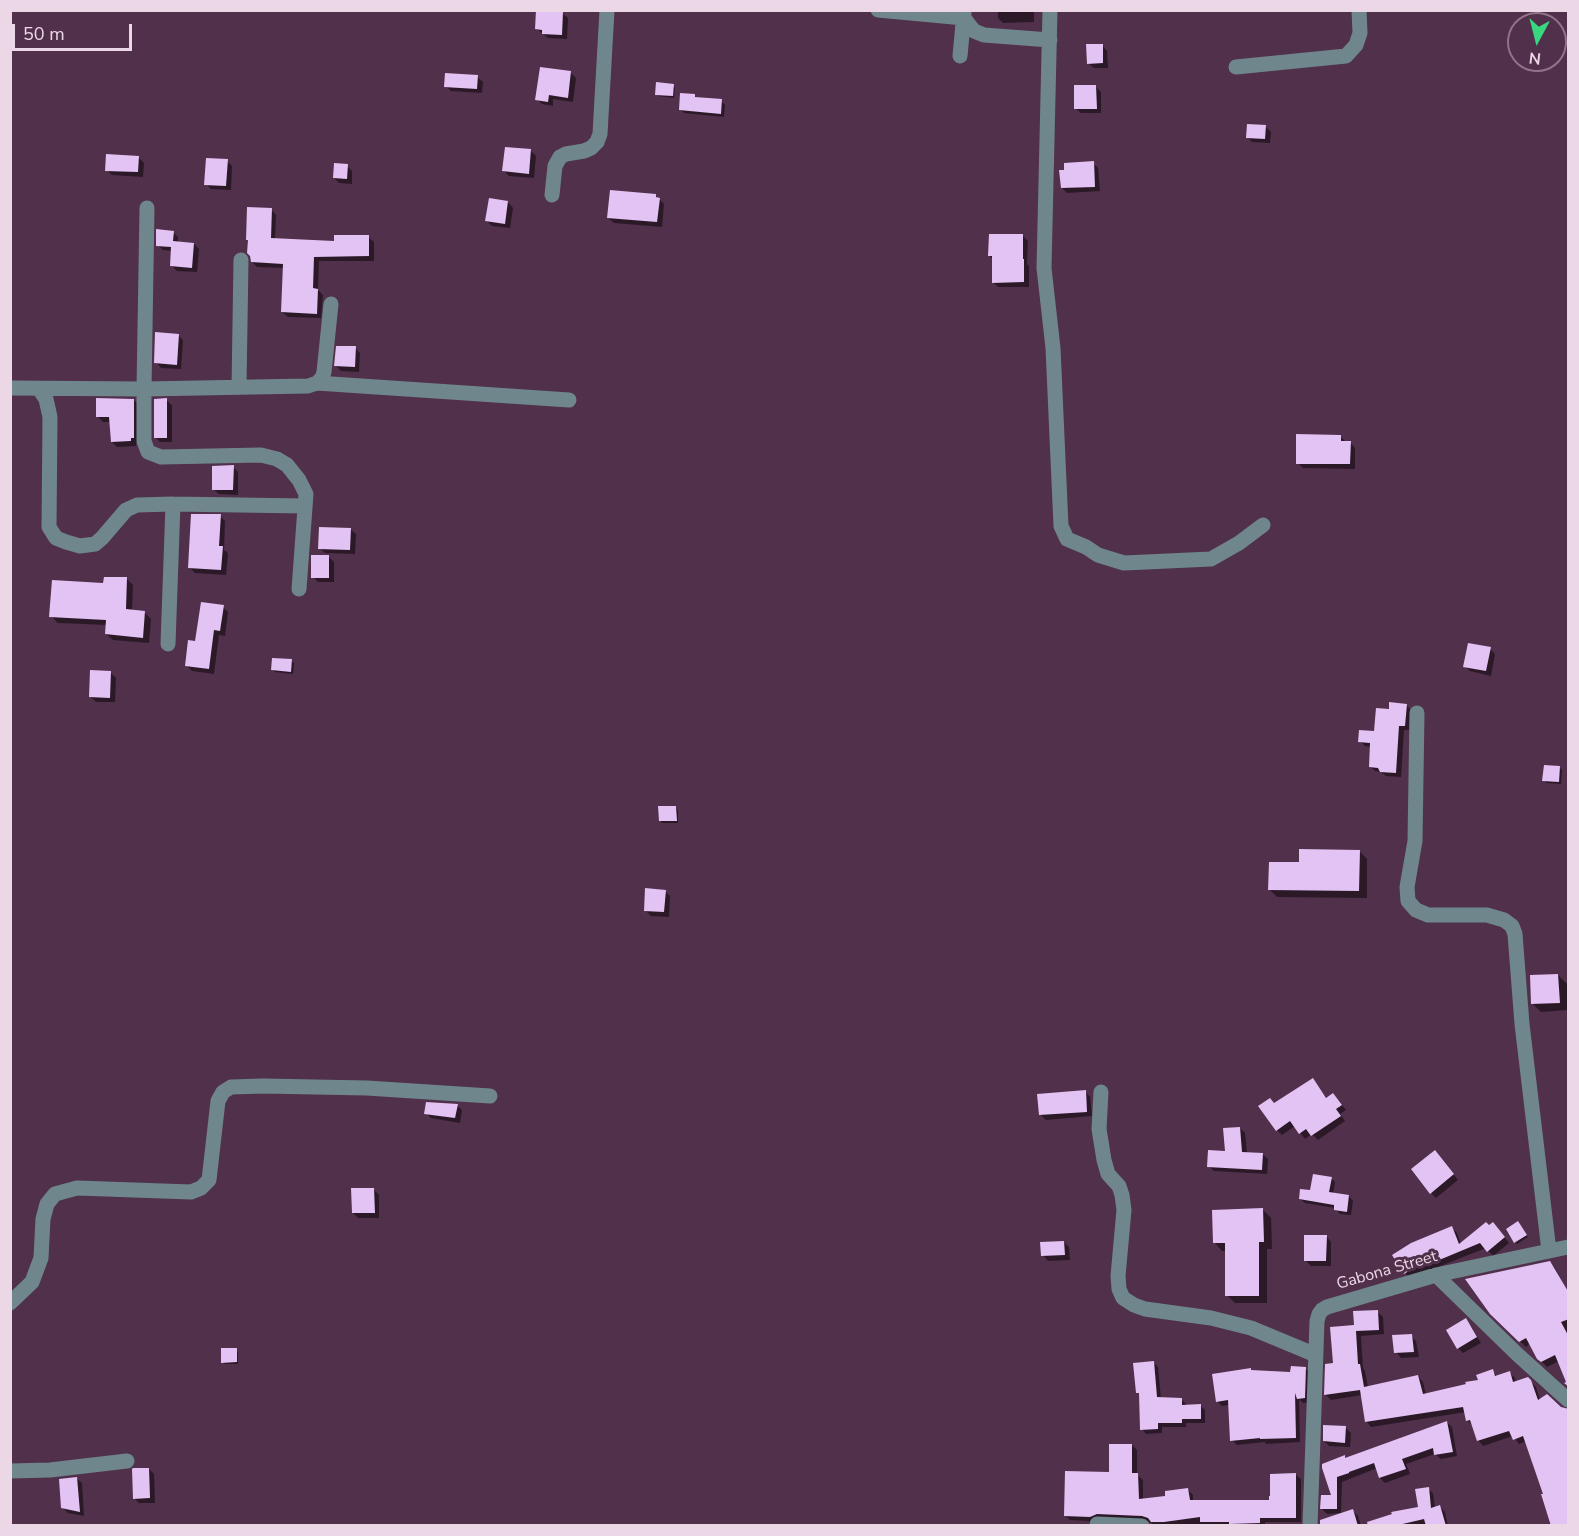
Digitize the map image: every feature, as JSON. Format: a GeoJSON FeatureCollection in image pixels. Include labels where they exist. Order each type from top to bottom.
{"type":"FeatureCollection","features":[{"type":"Feature","properties":{"kind":"street"},"geometry":{"type":"LineString","coordinates":[[552,195],[555,166],[560,157],[591,148],[597,142],[600,134],[607,10]]}},
{"type":"Feature","properties":{"kind":"street"},"geometry":{"type":"LineString","coordinates":[[878,10],[964,14]]}},
{"type":"Feature","properties":{"kind":"street"},"geometry":{"type":"LineString","coordinates":[[1050,10],[1044,268],[1053,348],[1061,526],[1067,539],[1098,555],[1124,563],[1211,559],[1239,543],[1263,525]]}},
{"type":"Feature","properties":{"kind":"street"},"geometry":{"type":"LineString","coordinates":[[1236,67],[1346,56],[1356,45],[1360,33],[1359,10]]}},
{"type":"Feature","properties":{"kind":"street"},"geometry":{"type":"LineString","coordinates":[[964,14],[974,31],[984,35],[1050,40]]}},
{"type":"Feature","properties":{"kind":"street"},"geometry":{"type":"LineString","coordinates":[[960,56],[964,14]]}},
{"type":"Feature","properties":{"kind":"street"},"geometry":{"type":"LineString","coordinates":[[147,208],[144,441],[148,452],[161,457],[261,455],[277,459],[287,465],[299,480],[306,494],[299,589]]}},
{"type":"Feature","properties":{"kind":"street"},"geometry":{"type":"LineString","coordinates":[[239,387],[240,260]]}},
{"type":"Feature","properties":{"kind":"street"},"geometry":{"type":"LineString","coordinates":[[317,383],[324,372],[331,304]]}},
{"type":"Feature","properties":{"kind":"street"},"geometry":{"type":"LineString","coordinates":[[10,388],[144,389],[308,386],[317,383],[569,400]]}},
{"type":"Feature","properties":{"kind":"street"},"geometry":{"type":"LineString","coordinates":[[39,389],[46,399],[50,417],[49,527],[56,538],[80,546],[95,544],[126,510],[137,505],[305,506]]}},
{"type":"Feature","properties":{"kind":"street"},"geometry":{"type":"LineString","coordinates":[[168,644],[173,504]]}},
{"type":"Feature","properties":{"kind":"street"},"geometry":{"type":"LineString","coordinates":[[1417,713],[1415,841],[1407,887],[1408,901],[1416,910],[1428,915],[1487,915],[1504,920],[1512,926],[1515,934],[1522,1024],[1549,1251]]}},
{"type":"Feature","properties":{"kind":"street"},"geometry":{"type":"LineString","coordinates":[[10,1303],[32,1282],[41,1258],[43,1219],[47,1204],[55,1194],[77,1188],[191,1192],[201,1188],[209,1180],[218,1101],[223,1092],[231,1087],[367,1088],[490,1096]]}},
{"type":"Feature","properties":{"kind":"street"},"geometry":{"type":"LineString","coordinates":[[1101,1092],[1099,1129],[1104,1160],[1108,1173],[1119,1186],[1124,1210],[1118,1276],[1119,1289],[1124,1298],[1145,1309],[1211,1318],[1251,1328],[1316,1355]]}},
{"type":"Feature","properties":{"kind":"street","name":"Gabona Street"},"geometry":{"type":"LineString","coordinates":[[1310,1526],[1317,1320],[1322,1310],[1436,1275],[1569,1247]]}},
{"type":"Feature","properties":{"kind":"street"},"geometry":{"type":"LineString","coordinates":[[1436,1275],[1517,1354],[1569,1400]]}},
{"type":"Feature","properties":{"kind":"street"},"geometry":{"type":"LineString","coordinates":[[10,1471],[50,1470],[127,1461]]}},
{"type":"Feature","properties":{"kind":"street"},"geometry":{"type":"LineString","coordinates":[[1097,1524],[1142,1526]]}},
{"type":"Feature","properties":{"kind":"building"},"geometry":{"type":"Polygon","coordinates":[[[536,10],[563,12],[562,35],[542,34],[542,30],[535,29],[536,10]]]}},
{"type":"Feature","properties":{"kind":"building"},"geometry":{"type":"Polygon","coordinates":[[[1086,44],[1103,44],[1103,63],[1087,64],[1086,44]]]}},
{"type":"Feature","properties":{"kind":"building"},"geometry":{"type":"Polygon","coordinates":[[[540,67],[571,71],[568,98],[549,95],[548,102],[535,100],[540,67]]]}},
{"type":"Feature","properties":{"kind":"building"},"geometry":{"type":"Polygon","coordinates":[[[445,73],[478,75],[477,89],[444,87],[445,73]]]}},
{"type":"Feature","properties":{"kind":"building"},"geometry":{"type":"Polygon","coordinates":[[[656,82],[674,84],[673,96],[655,95],[656,82]]]}},
{"type":"Feature","properties":{"kind":"building"},"geometry":{"type":"Polygon","coordinates":[[[1074,85],[1096,85],[1097,109],[1074,109],[1074,85]]]}},
{"type":"Feature","properties":{"kind":"building"},"geometry":{"type":"Polygon","coordinates":[[[680,93],[695,94],[695,97],[722,99],[721,114],[679,110],[680,93]]]}},
{"type":"Feature","properties":{"kind":"building"},"geometry":{"type":"Polygon","coordinates":[[[1247,124],[1266,125],[1265,139],[1246,138],[1247,124]]]}},
{"type":"Feature","properties":{"kind":"building"},"geometry":{"type":"Polygon","coordinates":[[[505,147],[531,149],[529,174],[502,171],[505,147]]]}},
{"type":"Feature","properties":{"kind":"building"},"geometry":{"type":"Polygon","coordinates":[[[106,154],[139,156],[138,172],[105,171],[106,154]]]}},
{"type":"Feature","properties":{"kind":"building"},"geometry":{"type":"Polygon","coordinates":[[[206,158],[228,159],[226,186],[204,185],[206,158]]]}},
{"type":"Feature","properties":{"kind":"building"},"geometry":{"type":"Polygon","coordinates":[[[1094,161],[1095,187],[1061,188],[1059,170],[1064,170],[1064,163],[1094,161]]]}},
{"type":"Feature","properties":{"kind":"building"},"geometry":{"type":"Polygon","coordinates":[[[334,163],[348,164],[347,179],[333,178],[334,163]]]}},
{"type":"Feature","properties":{"kind":"building"},"geometry":{"type":"Polygon","coordinates":[[[610,190],[656,194],[656,197],[660,198],[657,222],[607,218],[610,190]]]}},
{"type":"Feature","properties":{"kind":"building"},"geometry":{"type":"Polygon","coordinates":[[[489,198],[508,201],[505,224],[485,221],[489,198]]]}},
{"type":"Feature","properties":{"kind":"building"},"geometry":{"type":"Polygon","coordinates":[[[247,207],[272,208],[271,238],[334,241],[334,235],[369,235],[369,256],[314,257],[313,288],[318,289],[317,314],[281,312],[283,264],[251,262],[247,253],[248,240],[246,240],[247,207]]]}},
{"type":"Feature","properties":{"kind":"building"},"geometry":{"type":"Polygon","coordinates":[[[156,229],[174,231],[173,241],[194,243],[192,268],[170,266],[171,247],[156,246],[156,229]]]}},
{"type":"Feature","properties":{"kind":"building"},"geometry":{"type":"Polygon","coordinates":[[[989,234],[1023,234],[1024,282],[992,283],[992,256],[988,256],[989,234]]]}},
{"type":"Feature","properties":{"kind":"building"},"geometry":{"type":"Polygon","coordinates":[[[155,332],[179,334],[177,365],[154,363],[155,332]]]}},
{"type":"Feature","properties":{"kind":"building"},"geometry":{"type":"Polygon","coordinates":[[[336,346],[356,346],[355,367],[334,366],[336,346]]]}},
{"type":"Feature","properties":{"kind":"building"},"geometry":{"type":"Polygon","coordinates":[[[96,398],[134,399],[134,438],[131,438],[131,441],[111,442],[109,417],[96,417],[96,398]]]}},
{"type":"Feature","properties":{"kind":"building"},"geometry":{"type":"Polygon","coordinates":[[[167,398],[167,438],[154,438],[154,399],[167,398]]]}},
{"type":"Feature","properties":{"kind":"building"},"geometry":{"type":"Polygon","coordinates":[[[1296,434],[1341,435],[1341,441],[1351,441],[1350,464],[1296,464],[1296,434]]]}},
{"type":"Feature","properties":{"kind":"building"},"geometry":{"type":"Polygon","coordinates":[[[234,465],[233,490],[212,490],[212,466],[234,465]]]}},
{"type":"Feature","properties":{"kind":"building"},"geometry":{"type":"Polygon","coordinates":[[[191,514],[221,514],[219,546],[223,546],[221,570],[188,568],[191,514]]]}},
{"type":"Feature","properties":{"kind":"building"},"geometry":{"type":"Polygon","coordinates":[[[319,527],[351,528],[350,550],[318,549],[319,527]]]}},
{"type":"Feature","properties":{"kind":"building"},"geometry":{"type":"Polygon","coordinates":[[[311,555],[329,555],[329,578],[311,578],[311,555]]]}},
{"type":"Feature","properties":{"kind":"building"},"geometry":{"type":"Polygon","coordinates":[[[104,577],[127,577],[126,609],[145,611],[143,638],[105,634],[106,620],[49,617],[52,580],[103,583],[104,577]]]}},
{"type":"Feature","properties":{"kind":"building"},"geometry":{"type":"Polygon","coordinates":[[[201,602],[224,605],[220,631],[214,630],[209,669],[185,666],[188,640],[195,641],[201,602]]]}},
{"type":"Feature","properties":{"kind":"building"},"geometry":{"type":"Polygon","coordinates":[[[1468,643],[1491,647],[1486,671],[1463,667],[1468,643]]]}},
{"type":"Feature","properties":{"kind":"building"},"geometry":{"type":"Polygon","coordinates":[[[272,658],[292,659],[291,672],[271,670],[272,658]]]}},
{"type":"Feature","properties":{"kind":"building"},"geometry":{"type":"Polygon","coordinates":[[[90,670],[111,671],[110,698],[89,697],[90,670]]]}},
{"type":"Feature","properties":{"kind":"building"},"geometry":{"type":"Polygon","coordinates":[[[1389,702],[1407,704],[1405,726],[1399,726],[1396,773],[1380,772],[1378,768],[1369,767],[1370,743],[1358,742],[1359,730],[1374,731],[1376,708],[1389,709],[1389,702]]]}},
{"type":"Feature","properties":{"kind":"building"},"geometry":{"type":"Polygon","coordinates":[[[1544,765],[1560,766],[1559,782],[1542,781],[1544,765]]]}},
{"type":"Feature","properties":{"kind":"building"},"geometry":{"type":"Polygon","coordinates":[[[658,806],[676,806],[677,821],[659,821],[658,806]]]}},
{"type":"Feature","properties":{"kind":"building"},"geometry":{"type":"Polygon","coordinates":[[[1299,849],[1360,850],[1359,891],[1268,890],[1269,862],[1299,862],[1299,849]]]}},
{"type":"Feature","properties":{"kind":"building"},"geometry":{"type":"Polygon","coordinates":[[[645,888],[666,890],[664,912],[644,911],[645,888]]]}},
{"type":"Feature","properties":{"kind":"building"},"geometry":{"type":"Polygon","coordinates":[[[1558,974],[1560,1003],[1531,1004],[1530,975],[1558,974]]]}},
{"type":"Feature","properties":{"kind":"building"},"geometry":{"type":"Polygon","coordinates":[[[1313,1078],[1326,1098],[1333,1093],[1342,1105],[1336,1109],[1341,1116],[1311,1136],[1306,1129],[1299,1134],[1290,1121],[1276,1131],[1258,1106],[1270,1098],[1274,1103],[1313,1078]]]}},
{"type":"Feature","properties":{"kind":"building"},"geometry":{"type":"Polygon","coordinates":[[[1086,1090],[1087,1112],[1039,1115],[1037,1094],[1086,1090]]]}},
{"type":"Feature","properties":{"kind":"building"},"geometry":{"type":"Polygon","coordinates":[[[426,1102],[458,1104],[455,1118],[424,1114],[426,1102]]]}},
{"type":"Feature","properties":{"kind":"building"},"geometry":{"type":"Polygon","coordinates":[[[1240,1127],[1242,1152],[1263,1153],[1262,1170],[1207,1167],[1208,1150],[1225,1151],[1223,1128],[1240,1127]]]}},
{"type":"Feature","properties":{"kind":"building"},"geometry":{"type":"Polygon","coordinates":[[[1435,1150],[1454,1174],[1430,1194],[1411,1169],[1435,1150]]]}},
{"type":"Feature","properties":{"kind":"building"},"geometry":{"type":"Polygon","coordinates":[[[1313,1174],[1332,1177],[1329,1192],[1349,1195],[1347,1212],[1334,1210],[1334,1205],[1299,1199],[1300,1189],[1310,1190],[1313,1174]]]}},
{"type":"Feature","properties":{"kind":"building"},"geometry":{"type":"Polygon","coordinates":[[[351,1188],[374,1188],[375,1213],[352,1213],[351,1188]]]}},
{"type":"Feature","properties":{"kind":"building"},"geometry":{"type":"Polygon","coordinates":[[[1263,1208],[1264,1242],[1259,1242],[1259,1296],[1225,1296],[1225,1243],[1213,1243],[1212,1210],[1263,1208]]]}},
{"type":"Feature","properties":{"kind":"building"},"geometry":{"type":"Polygon","coordinates":[[[1518,1221],[1527,1235],[1514,1243],[1506,1229],[1518,1221]]]}},
{"type":"Feature","properties":{"kind":"building"},"geometry":{"type":"Polygon","coordinates":[[[1486,1222],[1489,1225],[1493,1222],[1505,1237],[1487,1252],[1480,1243],[1420,1268],[1415,1267],[1404,1274],[1392,1255],[1411,1243],[1452,1226],[1459,1244],[1486,1222]]]}},
{"type":"Feature","properties":{"kind":"building"},"geometry":{"type":"Polygon","coordinates":[[[1304,1235],[1327,1235],[1326,1261],[1304,1261],[1304,1235]]]}},
{"type":"Feature","properties":{"kind":"building"},"geometry":{"type":"Polygon","coordinates":[[[1064,1241],[1065,1255],[1041,1256],[1040,1242],[1064,1241]]]}},
{"type":"Feature","properties":{"kind":"building"},"geometry":{"type":"Polygon","coordinates":[[[1550,1261],[1569,1293],[1569,1319],[1561,1322],[1569,1337],[1569,1387],[1564,1383],[1566,1382],[1555,1355],[1541,1362],[1537,1359],[1526,1338],[1519,1342],[1490,1314],[1465,1279],[1550,1261]]]}},
{"type":"Feature","properties":{"kind":"building"},"geometry":{"type":"Polygon","coordinates":[[[1378,1310],[1379,1330],[1356,1331],[1358,1364],[1360,1364],[1364,1387],[1418,1375],[1423,1394],[1478,1380],[1476,1375],[1493,1369],[1495,1376],[1510,1371],[1513,1382],[1528,1377],[1538,1400],[1547,1394],[1561,1407],[1569,1409],[1569,1526],[1551,1526],[1541,1494],[1543,1494],[1523,1436],[1513,1440],[1509,1431],[1477,1441],[1470,1420],[1466,1421],[1463,1407],[1365,1422],[1360,1390],[1324,1395],[1325,1364],[1333,1363],[1330,1327],[1354,1325],[1353,1311],[1378,1310]]]}},
{"type":"Feature","properties":{"kind":"building"},"geometry":{"type":"Polygon","coordinates":[[[1466,1318],[1477,1337],[1457,1349],[1446,1330],[1466,1318]]]}},
{"type":"Feature","properties":{"kind":"building"},"geometry":{"type":"Polygon","coordinates":[[[1412,1334],[1414,1352],[1394,1353],[1392,1335],[1412,1334]]]}},
{"type":"Feature","properties":{"kind":"building"},"geometry":{"type":"Polygon","coordinates":[[[221,1348],[237,1348],[237,1362],[221,1363],[221,1348]]]}},
{"type":"Feature","properties":{"kind":"building"},"geometry":{"type":"Polygon","coordinates":[[[1154,1361],[1157,1397],[1182,1398],[1182,1405],[1201,1404],[1201,1419],[1182,1419],[1182,1423],[1158,1423],[1158,1429],[1140,1430],[1139,1393],[1136,1393],[1133,1363],[1154,1361]]]}},
{"type":"Feature","properties":{"kind":"building"},"geometry":{"type":"Polygon","coordinates":[[[1291,1366],[1306,1367],[1305,1398],[1297,1399],[1295,1393],[1296,1438],[1230,1441],[1228,1400],[1216,1402],[1212,1374],[1251,1368],[1251,1370],[1290,1372],[1291,1366]]]}},
{"type":"Feature","properties":{"kind":"building"},"geometry":{"type":"Polygon","coordinates":[[[1447,1421],[1453,1452],[1434,1455],[1433,1448],[1402,1459],[1406,1469],[1379,1478],[1374,1463],[1337,1477],[1337,1509],[1320,1509],[1321,1495],[1331,1495],[1322,1464],[1345,1455],[1345,1458],[1447,1421]]]}},
{"type":"Feature","properties":{"kind":"building"},"geometry":{"type":"Polygon","coordinates":[[[1323,1425],[1346,1426],[1345,1443],[1323,1441],[1323,1425]]]}},
{"type":"Feature","properties":{"kind":"building"},"geometry":{"type":"Polygon","coordinates":[[[1109,1444],[1132,1444],[1132,1473],[1138,1473],[1139,1499],[1165,1496],[1165,1491],[1188,1488],[1190,1500],[1269,1500],[1270,1474],[1296,1473],[1296,1518],[1260,1518],[1260,1523],[1229,1524],[1229,1522],[1200,1522],[1200,1517],[1151,1522],[1142,1516],[1097,1514],[1090,1517],[1064,1516],[1065,1471],[1109,1472],[1109,1444]]]}},
{"type":"Feature","properties":{"kind":"building"},"geometry":{"type":"Polygon","coordinates":[[[133,1468],[149,1468],[150,1498],[133,1499],[133,1468]]]}},
{"type":"Feature","properties":{"kind":"building"},"geometry":{"type":"Polygon","coordinates":[[[77,1477],[80,1512],[61,1508],[59,1479],[77,1477]]]}},
{"type":"Feature","properties":{"kind":"building"},"geometry":{"type":"Polygon","coordinates":[[[1429,1487],[1431,1508],[1440,1505],[1446,1526],[1426,1526],[1424,1519],[1394,1526],[1368,1526],[1367,1522],[1392,1514],[1391,1512],[1418,1507],[1415,1489],[1429,1487]]]}},
{"type":"Feature","properties":{"kind":"building"},"geometry":{"type":"Polygon","coordinates":[[[1353,1509],[1358,1526],[1320,1526],[1320,1520],[1353,1509]]]}}]}
